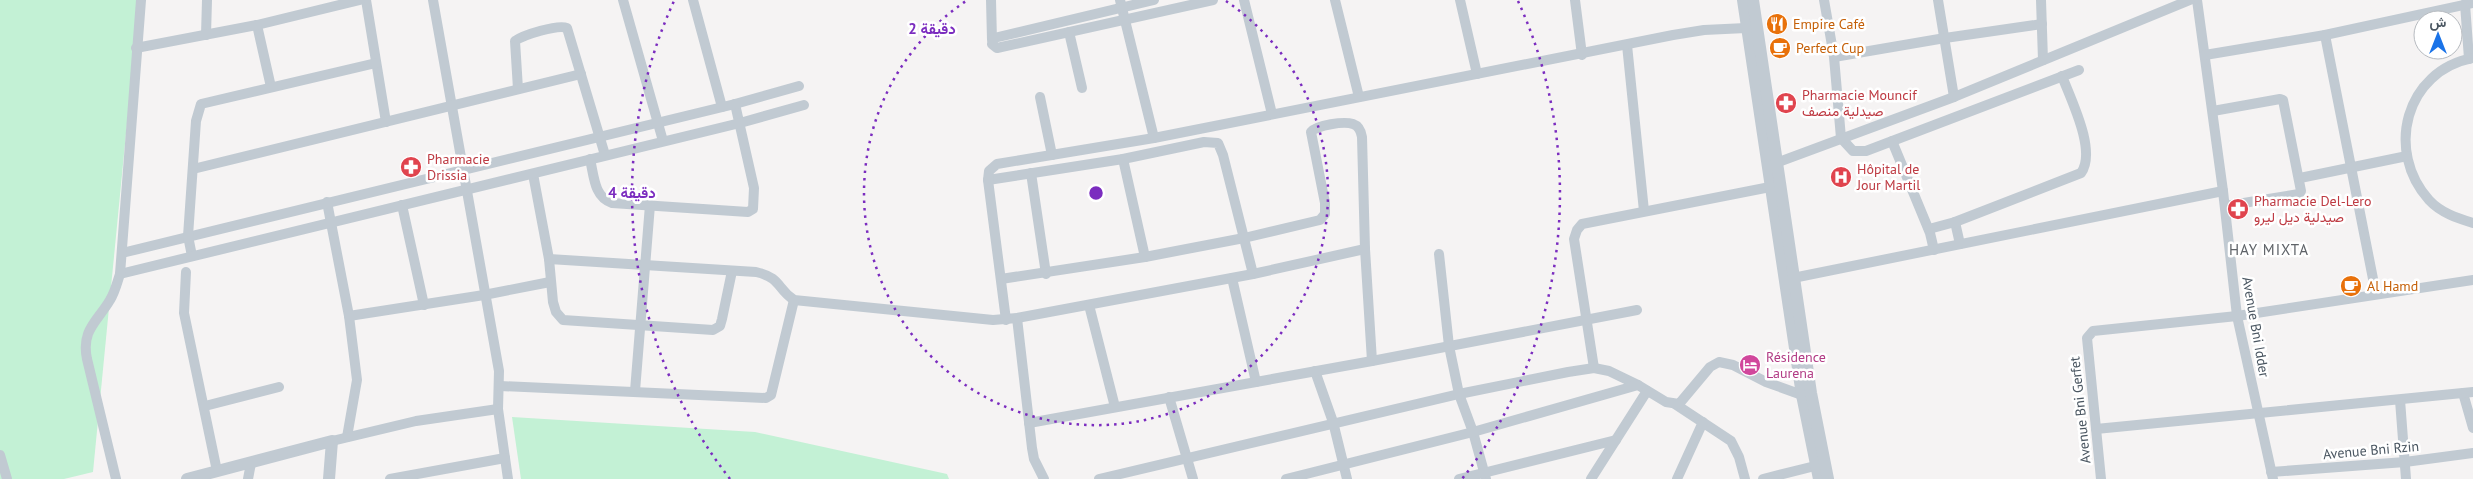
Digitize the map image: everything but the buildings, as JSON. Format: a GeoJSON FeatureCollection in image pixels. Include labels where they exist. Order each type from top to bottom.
{"type":"FeatureCollection","features":[{"type":"Feature","properties":{"kind":"street"},"geometry":{"type":"LineString","coordinates":[[116,479],[85,344],[90,326],[111,298],[120,274],[140,0]]}},
{"type":"Feature","properties":{"kind":"street"},"geometry":{"type":"LineString","coordinates":[[206,35],[207,0]]}},
{"type":"Feature","properties":{"kind":"street"},"geometry":{"type":"LineString","coordinates":[[136,48],[257,25],[360,0]]}},
{"type":"Feature","properties":{"kind":"street"},"geometry":{"type":"LineString","coordinates":[[366,0],[386,122]]}},
{"type":"Feature","properties":{"kind":"street"},"geometry":{"type":"LineString","coordinates":[[433,0],[500,386],[498,409],[508,479]]}},
{"type":"Feature","properties":{"kind":"street"},"geometry":{"type":"LineString","coordinates":[[623,0],[663,141]]}},
{"type":"Feature","properties":{"kind":"street"},"geometry":{"type":"LineString","coordinates":[[693,0],[722,107]]}},
{"type":"Feature","properties":{"kind":"street"},"geometry":{"type":"LineString","coordinates":[[991,0],[992,40],[994,47],[997,48],[1213,0]]}},
{"type":"Feature","properties":{"kind":"street"},"geometry":{"type":"LineString","coordinates":[[992,40],[1121,4],[1154,0]]}},
{"type":"Feature","properties":{"kind":"street"},"geometry":{"type":"LineString","coordinates":[[1244,0],[1272,114]]}},
{"type":"Feature","properties":{"kind":"street"},"geometry":{"type":"LineString","coordinates":[[1335,0],[1359,97]]}},
{"type":"Feature","properties":{"kind":"street"},"geometry":{"type":"LineString","coordinates":[[1460,0],[1477,74]]}},
{"type":"Feature","properties":{"kind":"street"},"geometry":{"type":"LineString","coordinates":[[1575,0],[1582,55]]}},
{"type":"Feature","properties":{"kind":"street"},"geometry":{"type":"LineString","coordinates":[[1743,0],[1802,395],[1817,473],[1763,479]]}},
{"type":"Feature","properties":{"kind":"street"},"geometry":{"type":"LineString","coordinates":[[1753,0],[1811,393],[1828,479]]}},
{"type":"Feature","properties":{"kind":"street"},"geometry":{"type":"LineString","coordinates":[[1824,0],[1834,57],[1841,138],[1853,151],[1859,152],[1892,141],[2079,70]]}},
{"type":"Feature","properties":{"kind":"street"},"geometry":{"type":"LineString","coordinates":[[1938,0],[1954,97]]}},
{"type":"Feature","properties":{"kind":"street"},"geometry":{"type":"LineString","coordinates":[[2041,0],[2043,60]]}},
{"type":"Feature","properties":{"kind":"street"},"geometry":{"type":"LineString","coordinates":[[1776,163],[1954,97],[2190,0]]}},
{"type":"Feature","properties":{"kind":"street","name":"Avenue Bni Idder"},"geometry":{"type":"LineString","coordinates":[[2197,0],[2238,316],[2257,414],[2272,475]]}},
{"type":"Feature","properties":{"kind":"street"},"geometry":{"type":"LineString","coordinates":[[1121,4],[1154,138]]}},
{"type":"Feature","properties":{"kind":"street"},"geometry":{"type":"LineString","coordinates":[[2439,10],[2469,4],[2471,59],[2460,62],[2436,74],[2418,94],[2407,120],[2405,149],[2412,177],[2430,201],[2452,217],[2473,223]]}},
{"type":"Feature","properties":{"kind":"street"},"geometry":{"type":"LineString","coordinates":[[2205,55],[2325,35],[2413,16]]}},
{"type":"Feature","properties":{"kind":"street"},"geometry":{"type":"LineString","coordinates":[[1834,57],[2042,24]]}},
{"type":"Feature","properties":{"kind":"street"},"geometry":{"type":"LineString","coordinates":[[257,25],[271,87]]}},
{"type":"Feature","properties":{"kind":"street"},"geometry":{"type":"LineString","coordinates":[[518,89],[515,41],[527,35],[565,26],[568,30],[605,155]]}},
{"type":"Feature","properties":{"kind":"street"},"geometry":{"type":"LineString","coordinates":[[1006,320],[988,180],[989,171],[997,164],[1154,138],[1704,30],[1746,28]]}},
{"type":"Feature","properties":{"kind":"street"},"geometry":{"type":"LineString","coordinates":[[1069,32],[1082,88]]}},
{"type":"Feature","properties":{"kind":"street"},"geometry":{"type":"LineString","coordinates":[[2325,35],[2376,294]]}},
{"type":"Feature","properties":{"kind":"street"},"geometry":{"type":"LineString","coordinates":[[1627,44],[1644,212]]}},
{"type":"Feature","properties":{"kind":"street"},"geometry":{"type":"LineString","coordinates":[[192,256],[188,236],[196,121],[201,104],[376,63]]}},
{"type":"Feature","properties":{"kind":"street"},"geometry":{"type":"LineString","coordinates":[[193,169],[581,74]]}},
{"type":"Feature","properties":{"kind":"street"},"geometry":{"type":"LineString","coordinates":[[1929,230],[2081,173],[2086,166],[2087,148],[2062,76]]}},
{"type":"Feature","properties":{"kind":"street"},"geometry":{"type":"LineString","coordinates":[[122,253],[463,168],[735,104],[799,86]]}},
{"type":"Feature","properties":{"kind":"street"},"geometry":{"type":"LineString","coordinates":[[1040,97],[1052,155]]}},
{"type":"Feature","properties":{"kind":"street"},"geometry":{"type":"LineString","coordinates":[[2212,111],[2282,99],[2300,178],[2301,191],[2299,194],[2225,206]]}},
{"type":"Feature","properties":{"kind":"street"},"geometry":{"type":"LineString","coordinates":[[590,159],[598,193],[603,199],[612,203],[741,213],[753,209],[754,188],[735,104]]}},
{"type":"Feature","properties":{"kind":"street"},"geometry":{"type":"LineString","coordinates":[[120,274],[740,123],[804,105]]}},
{"type":"Feature","properties":{"kind":"street"},"geometry":{"type":"LineString","coordinates":[[1001,279],[1046,274],[1145,258],[1312,223],[1323,217],[1325,203],[1311,132],[1317,128],[1349,123],[1359,128],[1362,137],[1372,361]]}},
{"type":"Feature","properties":{"kind":"street"},"geometry":{"type":"LineString","coordinates":[[1892,141],[1929,230],[1934,250]]}},
{"type":"Feature","properties":{"kind":"street"},"geometry":{"type":"LineString","coordinates":[[988,180],[1123,159],[1204,142],[1218,143],[1224,155],[1253,274]]}},
{"type":"Feature","properties":{"kind":"street"},"geometry":{"type":"LineString","coordinates":[[2300,178],[2407,156]]}},
{"type":"Feature","properties":{"kind":"street"},"geometry":{"type":"LineString","coordinates":[[1123,159],[1145,258]]}},
{"type":"Feature","properties":{"kind":"street"},"geometry":{"type":"LineString","coordinates":[[1031,173],[1046,274]]}},
{"type":"Feature","properties":{"kind":"street"},"geometry":{"type":"LineString","coordinates":[[533,174],[549,259],[550,282],[556,312],[562,320],[708,331],[717,328],[722,320],[732,271]]}},
{"type":"Feature","properties":{"kind":"street"},"geometry":{"type":"LineString","coordinates":[[1594,368],[1574,239],[1577,230],[1582,224],[1770,187]]}},
{"type":"Feature","properties":{"kind":"street"},"geometry":{"type":"LineString","coordinates":[[1793,278],[2223,191]]}},
{"type":"Feature","properties":{"kind":"street"},"geometry":{"type":"LineString","coordinates":[[327,202],[349,316],[357,380],[347,437]]}},
{"type":"Feature","properties":{"kind":"street"},"geometry":{"type":"LineString","coordinates":[[402,205],[424,305]]}},
{"type":"Feature","properties":{"kind":"street"},"geometry":{"type":"LineString","coordinates":[[635,391],[650,205]]}},
{"type":"Feature","properties":{"kind":"street"},"geometry":{"type":"LineString","coordinates":[[1954,222],[1960,244]]}},
{"type":"Feature","properties":{"kind":"street"},"geometry":{"type":"LineString","coordinates":[[549,259],[756,272],[772,276],[785,294],[794,300],[937,316],[1006,320],[1253,274],[1366,249]]}},
{"type":"Feature","properties":{"kind":"street"},"geometry":{"type":"LineString","coordinates":[[1439,254],[1448,346],[1459,394],[1473,432],[1485,476]]}},
{"type":"Feature","properties":{"kind":"street"},"geometry":{"type":"LineString","coordinates":[[186,272],[184,313],[205,406],[211,474]]}},
{"type":"Feature","properties":{"kind":"street"},"geometry":{"type":"LineString","coordinates":[[1232,278],[1256,382]]}},
{"type":"Feature","properties":{"kind":"street"},"geometry":{"type":"LineString","coordinates":[[2238,316],[2473,280]]}},
{"type":"Feature","properties":{"kind":"street"},"geometry":{"type":"LineString","coordinates":[[349,316],[484,295],[550,282]]}},
{"type":"Feature","properties":{"kind":"street"},"geometry":{"type":"LineString","coordinates":[[500,386],[635,391],[764,399],[769,397],[794,300]]}},
{"type":"Feature","properties":{"kind":"street"},"geometry":{"type":"LineString","coordinates":[[1089,305],[1115,407]]}},
{"type":"Feature","properties":{"kind":"street"},"geometry":{"type":"LineString","coordinates":[[1029,423],[1372,361],[1637,310]]}},
{"type":"Feature","properties":{"kind":"street","name":"Avenue Bni Gerfet"},"geometry":{"type":"LineString","coordinates":[[2101,479],[2086,338],[2093,331],[2238,316]]}},
{"type":"Feature","properties":{"kind":"street"},"geometry":{"type":"LineString","coordinates":[[1018,318],[1034,459],[1044,479]]}},
{"type":"Feature","properties":{"kind":"street"},"geometry":{"type":"LineString","coordinates":[[1675,404],[1684,401],[1710,367],[1719,362],[1732,365],[1766,382],[1802,395]]}},
{"type":"Feature","properties":{"kind":"street"},"geometry":{"type":"LineString","coordinates":[[1099,479],[1333,422],[1459,394],[1594,368],[1609,371],[1638,385],[1666,402],[1675,404],[1731,441],[1739,457],[1745,479]]}},
{"type":"Feature","properties":{"kind":"street"},"geometry":{"type":"LineString","coordinates":[[1315,371],[1333,422],[1347,479]]}},
{"type":"Feature","properties":{"kind":"street"},"geometry":{"type":"LineString","coordinates":[[1286,479],[1473,432],[1638,385]]}},
{"type":"Feature","properties":{"kind":"street"},"geometry":{"type":"LineString","coordinates":[[205,406],[278,388]]}},
{"type":"Feature","properties":{"kind":"street"},"geometry":{"type":"LineString","coordinates":[[1591,479],[1648,391]]}},
{"type":"Feature","properties":{"kind":"street"},"geometry":{"type":"LineString","coordinates":[[2096,429],[2468,393],[2473,428]]}},
{"type":"Feature","properties":{"kind":"street"},"geometry":{"type":"LineString","coordinates":[[1169,397],[1193,479]]}},
{"type":"Feature","properties":{"kind":"street"},"geometry":{"type":"LineString","coordinates":[[2400,400],[2406,479]]}},
{"type":"Feature","properties":{"kind":"street"},"geometry":{"type":"LineString","coordinates":[[187,479],[416,421],[498,409]]}},
{"type":"Feature","properties":{"kind":"street"},"geometry":{"type":"LineString","coordinates":[[1677,479],[1703,422]]}},
{"type":"Feature","properties":{"kind":"street"},"geometry":{"type":"LineString","coordinates":[[1459,479],[1485,476],[1616,440]]}},
{"type":"Feature","properties":{"kind":"street"},"geometry":{"type":"LineString","coordinates":[[329,479],[332,442]]}},
{"type":"Feature","properties":{"kind":"street","name":"Avenue Bni Rzin"},"geometry":{"type":"LineString","coordinates":[[2272,475],[2308,474],[2473,453]]}},
{"type":"Feature","properties":{"kind":"street"},"geometry":{"type":"LineString","coordinates":[[0,455],[7,479]]}},
{"type":"Feature","properties":{"kind":"street"},"geometry":{"type":"LineString","coordinates":[[390,479],[430,475],[505,458]]}},
{"type":"Feature","properties":{"kind":"street"},"geometry":{"type":"LineString","coordinates":[[248,479],[251,463]]}},
{"type":"Feature","properties":{"kind":"green space"},"geometry":{"type":"Polygon","coordinates":[[[0,0],[139,0],[93,472],[64,479],[0,479],[0,0]]]}},
{"type":"Feature","properties":{"kind":"green space"},"geometry":{"type":"Polygon","coordinates":[[[512,417],[755,432],[947,474],[949,479],[521,479],[512,417]]]}},
{"type":"Feature","properties":{"kind":"place","name":"Empire Café"},"geometry":{"type":"Point","coordinates":[1777,24]}},
{"type":"Feature","properties":{"kind":"place","name":"Perfect Cup"},"geometry":{"type":"Point","coordinates":[1780,48]}},
{"type":"Feature","properties":{"kind":"place","name":"Pharmacie Mouncif صيدلية منصف"},"geometry":{"type":"Point","coordinates":[1786,103]}},
{"type":"Feature","properties":{"kind":"place","name":"Pharmacie Drissia"},"geometry":{"type":"Point","coordinates":[411,167]}},
{"type":"Feature","properties":{"kind":"place","name":"Hôpital de Jour Martil"},"geometry":{"type":"Point","coordinates":[1841,177]}},
{"type":"Feature","properties":{"kind":"place","name":"Pharmacie Del-Lero صيدلية ديل ليرو"},"geometry":{"type":"Point","coordinates":[2238,209]}},
{"type":"Feature","properties":{"kind":"place","name":"Al Hamd"},"geometry":{"type":"Point","coordinates":[2351,286]}},
{"type":"Feature","properties":{"kind":"place","name":"Résidence Laurena"},"geometry":{"type":"Point","coordinates":[1750,365]}},
{"type":"Feature","properties":{"kind":"district","name":"HAY MIXTA"},"geometry":{"type":"Point","coordinates":[2269,250]}}]}
